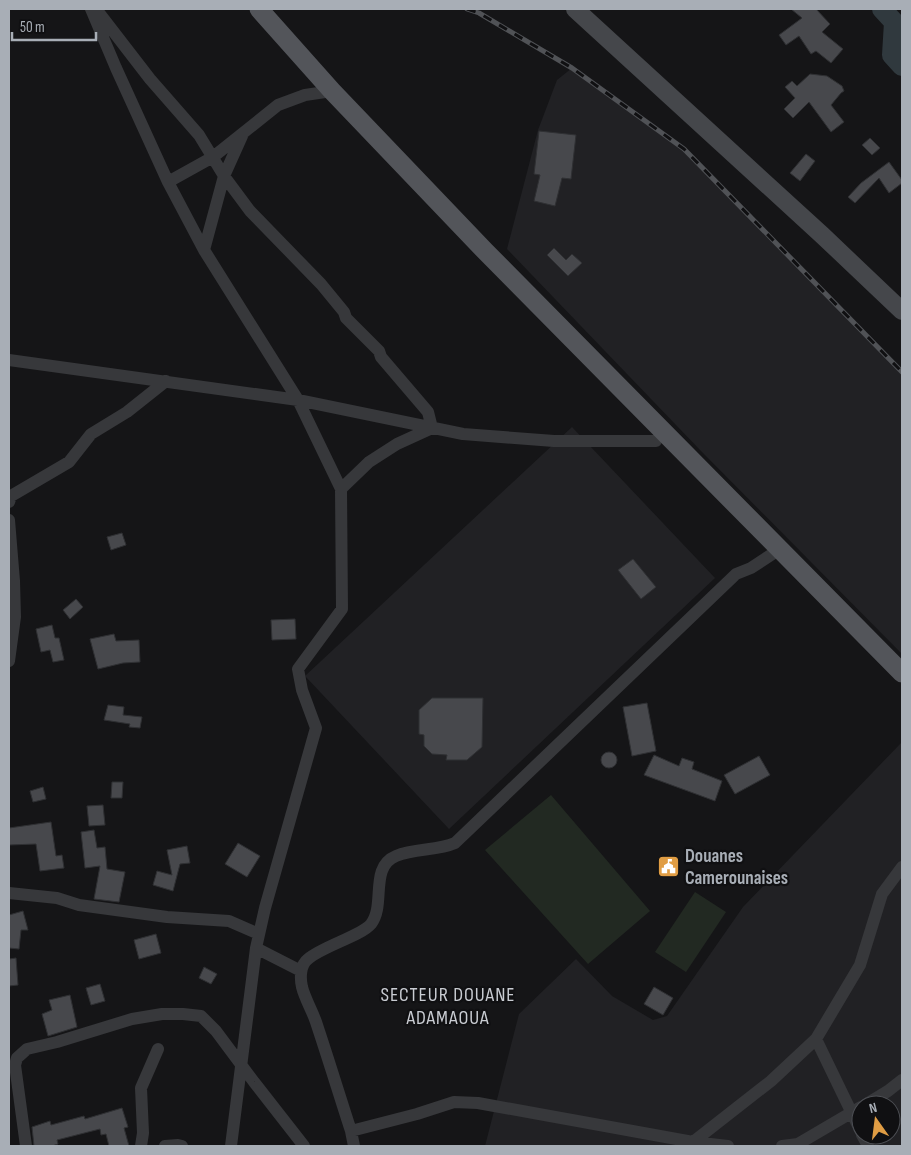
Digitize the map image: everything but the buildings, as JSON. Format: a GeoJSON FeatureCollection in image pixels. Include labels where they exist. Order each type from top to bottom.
{"type":"FeatureCollection","features":[{"type":"Feature","properties":{"kind":"main road"},"geometry":{"type":"LineString","coordinates":[[260,9],[332,91],[485,251],[902,673]]}},
{"type":"Feature","properties":{"kind":"street"},"geometry":{"type":"LineString","coordinates":[[91,9],[168,182],[204,250],[298,400],[341,489],[342,609],[298,669],[302,690],[316,728],[256,948],[231,1146]]}},
{"type":"Feature","properties":{"kind":"street"},"geometry":{"type":"LineString","coordinates":[[96,9],[150,79],[198,135],[224,176],[250,211],[321,284],[344,312],[346,318],[379,351],[381,357],[428,412],[432,428]]}},
{"type":"Feature","properties":{"kind":"street"},"geometry":{"type":"LineString","coordinates":[[575,9],[822,235],[902,312]]}},
{"type":"Feature","properties":{"kind":"street"},"geometry":{"type":"LineString","coordinates":[[168,182],[213,157],[278,104],[305,95],[332,91]]}},
{"type":"Feature","properties":{"kind":"street"},"geometry":{"type":"LineString","coordinates":[[204,250],[224,176],[243,134]]}},
{"type":"Feature","properties":{"kind":"street"},"geometry":{"type":"LineString","coordinates":[[9,360],[166,380],[298,400],[463,434],[554,441],[656,441]]}},
{"type":"Feature","properties":{"kind":"street"},"geometry":{"type":"LineString","coordinates":[[9,502],[11,496],[69,462],[91,434],[127,412],[166,380]]}},
{"type":"Feature","properties":{"kind":"street"},"geometry":{"type":"LineString","coordinates":[[341,489],[369,462],[397,444],[432,428]]}},
{"type":"Feature","properties":{"kind":"street"},"geometry":{"type":"LineString","coordinates":[[9,520],[15,617],[9,661]]}},
{"type":"Feature","properties":{"kind":"street"},"geometry":{"type":"LineString","coordinates":[[354,1146],[351,1130],[316,1020],[302,986],[301,971],[306,960],[330,945],[370,925],[377,912],[379,885],[384,867],[394,857],[455,844],[736,574],[751,568],[780,549]]}},
{"type":"Feature","properties":{"kind":"street"},"geometry":{"type":"LineString","coordinates":[[692,1144],[771,1081],[816,1039],[860,965],[882,894],[902,867]]}},
{"type":"Feature","properties":{"kind":"street"},"geometry":{"type":"LineString","coordinates":[[9,893],[57,898],[79,904],[166,917],[229,921],[259,934]]}},
{"type":"Feature","properties":{"kind":"street"},"geometry":{"type":"LineString","coordinates":[[256,948],[301,971]]}},
{"type":"Feature","properties":{"kind":"street"},"geometry":{"type":"LineString","coordinates":[[26,1146],[15,1065],[17,1058],[27,1049],[57,1042],[132,1019],[162,1014],[201,1016],[216,1031],[304,1146]]}},
{"type":"Feature","properties":{"kind":"street"},"geometry":{"type":"LineString","coordinates":[[816,1039],[851,1101]]}},
{"type":"Feature","properties":{"kind":"street"},"geometry":{"type":"LineString","coordinates":[[142,1146],[144,1133],[141,1088],[158,1049]]}},
{"type":"Feature","properties":{"kind":"street"},"geometry":{"type":"LineString","coordinates":[[883,1095],[902,1080]]}},
{"type":"Feature","properties":{"kind":"street"},"geometry":{"type":"LineString","coordinates":[[351,1130],[417,1114],[454,1102],[478,1102],[692,1144],[728,1146]]}},
{"type":"Feature","properties":{"kind":"street"},"geometry":{"type":"LineString","coordinates":[[782,1146],[798,1144],[851,1113]]}},
{"type":"Feature","properties":{"kind":"street"},"geometry":{"type":"LineString","coordinates":[[165,1146],[178,1144],[182,1146]]}},
{"type":"Feature","properties":{"kind":"shaded area"},"geometry":{"type":"Polygon","coordinates":[[[572,68],[684,149],[902,372],[902,654],[701,451],[507,249],[538,130],[557,80],[572,68]]]}},
{"type":"Feature","properties":{"kind":"shaded area"},"geometry":{"type":"Polygon","coordinates":[[[572,427],[715,578],[449,829],[305,676],[572,427]]]}},
{"type":"Feature","properties":{"kind":"shaded area"},"geometry":{"type":"Polygon","coordinates":[[[902,742],[902,1146],[485,1146],[519,1014],[576,959],[612,996],[653,1020],[667,1016],[743,907],[902,742]]]}},
{"type":"Feature","properties":{"kind":"shaded area"},"geometry":{"type":"Polygon","coordinates":[[[551,795],[650,911],[588,964],[485,850],[551,795]]]}},
{"type":"Feature","properties":{"kind":"shaded area"},"geometry":{"type":"Polygon","coordinates":[[[695,892],[726,912],[686,972],[655,952],[695,892]]]}},
{"type":"Feature","properties":{"kind":"waterway"},"geometry":{"type":"LineString","coordinates":[[882,9],[894,22],[892,55],[902,66]]}},
{"type":"Feature","properties":{"kind":"railway"},"geometry":{"type":"LineString","coordinates":[[467,9],[479,13],[572,68],[684,149],[902,372]]}},
{"type":"Feature","properties":{"kind":"place","name":"Douanes Camerounaises"},"geometry":{"type":"Point","coordinates":[669,867]}},
{"type":"Feature","properties":{"kind":"district","name":"SECTEUR DOUANE ADAMAOUA"},"geometry":{"type":"Point","coordinates":[448,1006]}}]}
